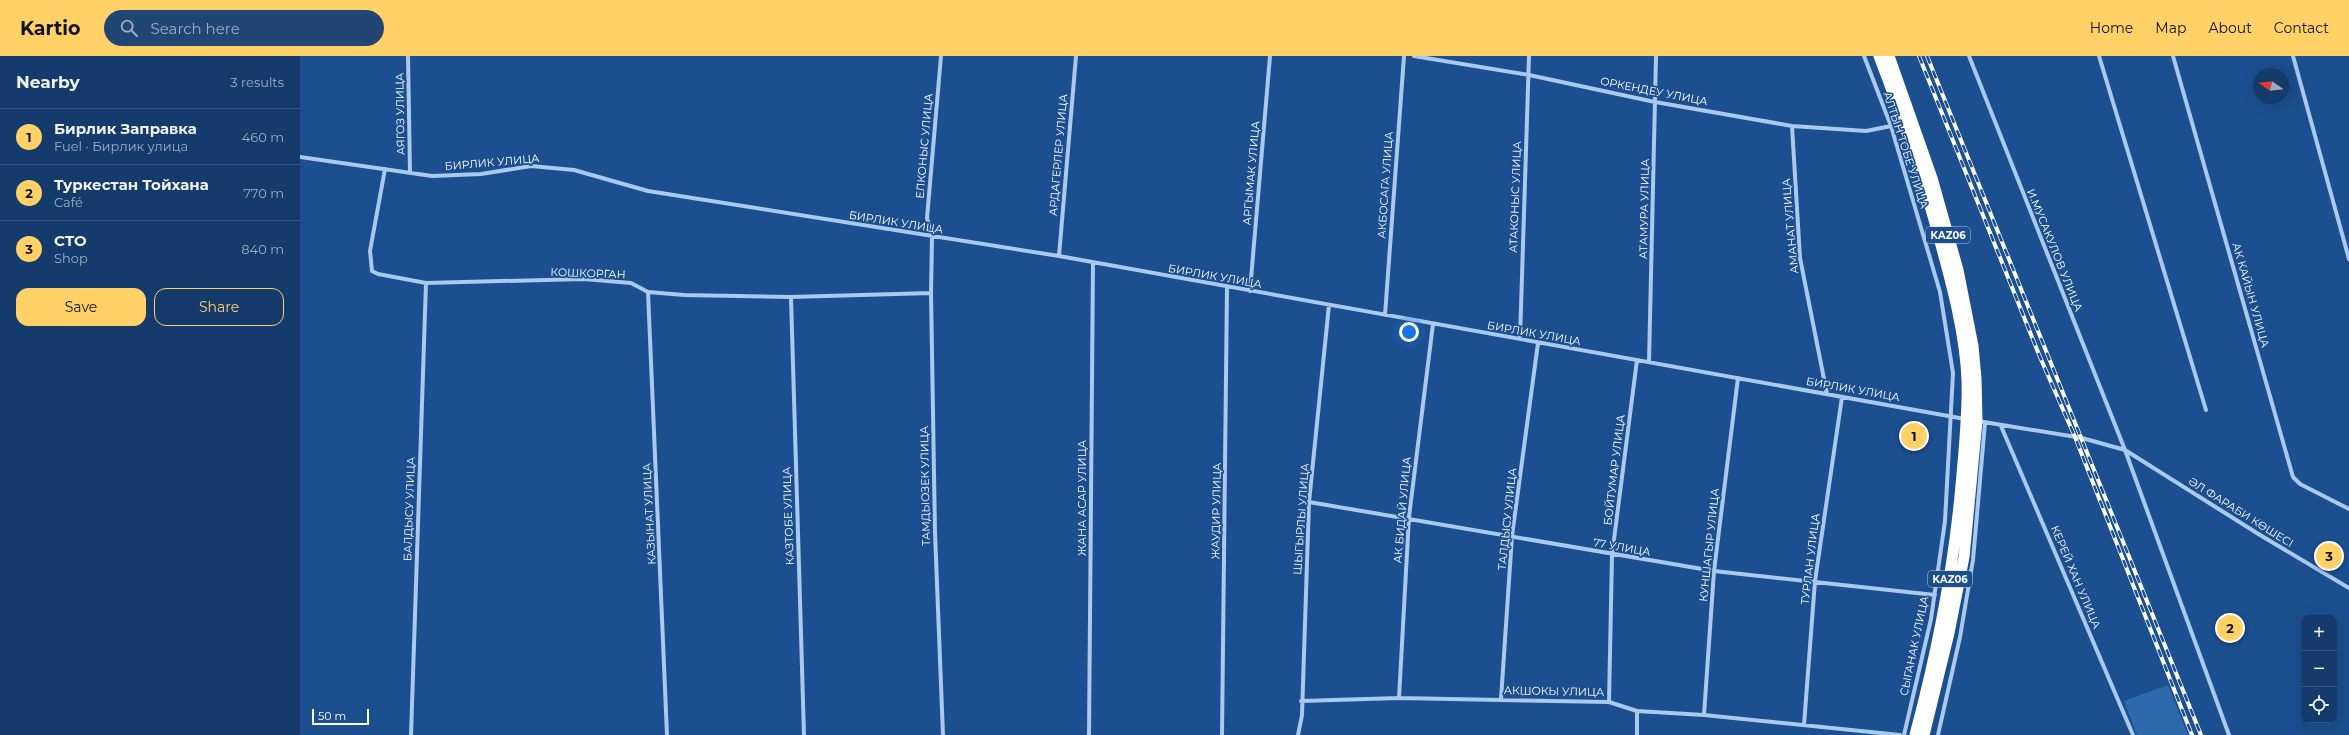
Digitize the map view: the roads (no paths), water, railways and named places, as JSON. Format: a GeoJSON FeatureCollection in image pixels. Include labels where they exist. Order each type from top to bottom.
{"type":"FeatureCollection","features":[{"type":"Feature","properties":{"kind":"highway","name":"KАZ06"},"geometry":{"type":"LineString","coordinates":[[1879,56],[1923,181],[1948,272],[1964,348],[1967,380],[1976,421],[1941,631],[1915,735]]}},
{"type":"Feature","properties":{"kind":"highway","name":"KАZ06"},"geometry":{"type":"LineString","coordinates":[[1889,56],[1928,164],[1958,270],[1973,346],[1976,421],[1964,557],[1949,633],[1924,735]]}},
{"type":"Feature","properties":{"kind":"street","name":"АЯГОЗ УЛИЦА"},"geometry":{"type":"LineString","coordinates":[[408,56],[410,172]]}},
{"type":"Feature","properties":{"kind":"street","name":"ЕЛКОНЫС УЛИЦА"},"geometry":{"type":"LineString","coordinates":[[932,237],[927,218],[941,56]]}},
{"type":"Feature","properties":{"kind":"street","name":"АРДАГЕРЛЕР УЛИЦА"},"geometry":{"type":"LineString","coordinates":[[1059,256],[1076,56]]}},
{"type":"Feature","properties":{"kind":"street","name":"АРГЫМАК УЛИЦА"},"geometry":{"type":"LineString","coordinates":[[1250,291],[1270,56]]}},
{"type":"Feature","properties":{"kind":"street","name":"АКБОСАГА УЛИЦА"},"geometry":{"type":"LineString","coordinates":[[1385,315],[1404,56]]}},
{"type":"Feature","properties":{"kind":"street","name":"ОРКЕНДЕУ УЛИЦА"},"geometry":{"type":"LineString","coordinates":[[1414,56],[1529,75],[1655,102],[1792,126],[1866,131],[1891,126]]}},
{"type":"Feature","properties":{"kind":"street","name":"АТАКОНЫС УЛИЦА"},"geometry":{"type":"LineString","coordinates":[[1520,339],[1529,56]]}},
{"type":"Feature","properties":{"kind":"street","name":"АТАМУРА УЛИЦА"},"geometry":{"type":"LineString","coordinates":[[1649,362],[1656,56]]}},
{"type":"Feature","properties":{"kind":"street","name":"АЛТЫН ТОБЕ УЛИЦА"},"geometry":{"type":"LineString","coordinates":[[1864,56],[1891,126],[1940,292],[1953,373],[1951,416]]}},
{"type":"Feature","properties":{"kind":"street","name":"И.МУСАКУЛОВ УЛИЦА"},"geometry":{"type":"LineString","coordinates":[[1969,56],[2125,450],[2229,735]]}},
{"type":"Feature","properties":{"kind":"street"},"geometry":{"type":"LineString","coordinates":[[2099,56],[2206,410]]}},
{"type":"Feature","properties":{"kind":"street","name":"АК КАЙЫН УЛИЦА"},"geometry":{"type":"LineString","coordinates":[[2173,56],[2293,477],[2300,484],[2349,509]]}},
{"type":"Feature","properties":{"kind":"street"},"geometry":{"type":"LineString","coordinates":[[2293,56],[2349,259]]}},
{"type":"Feature","properties":{"kind":"street","name":"АМАНАТ УЛИЦА"},"geometry":{"type":"LineString","coordinates":[[1792,126],[1800,258],[1827,394]]}},
{"type":"Feature","properties":{"kind":"street","name":"БИРЛИК УЛИЦА"},"geometry":{"type":"LineString","coordinates":[[300,157],[432,176],[481,174],[531,166],[549,166],[574,170],[648,191],[1059,256],[2001,426],[2082,438],[2125,450]]}},
{"type":"Feature","properties":{"kind":"street","name":"КОШКОРГАН"},"geometry":{"type":"LineString","coordinates":[[385,169],[370,251],[372,271],[378,274],[426,283],[584,279],[632,283],[648,292],[791,297],[930,293]]}},
{"type":"Feature","properties":{"kind":"street","name":"ТАМДЫОЗЕК УЛИЦА"},"geometry":{"type":"LineString","coordinates":[[932,237],[930,293],[935,533],[943,735]]}},
{"type":"Feature","properties":{"kind":"street","name":"ЖАНА АСАР УЛИЦА"},"geometry":{"type":"LineString","coordinates":[[1089,735],[1092,262]]}},
{"type":"Feature","properties":{"kind":"street","name":"БАЛДЫСУ УЛИЦА"},"geometry":{"type":"LineString","coordinates":[[411,735],[426,283]]}},
{"type":"Feature","properties":{"kind":"street","name":"ЖАУДИР УЛИЦА"},"geometry":{"type":"LineString","coordinates":[[1222,735],[1227,287]]}},
{"type":"Feature","properties":{"kind":"street","name":"КАЗЫНАТ УЛИЦА"},"geometry":{"type":"LineString","coordinates":[[648,292],[668,735]]}},
{"type":"Feature","properties":{"kind":"street","name":"КАЗТОБЕ УЛИЦА"},"geometry":{"type":"LineString","coordinates":[[791,297],[804,735]]}},
{"type":"Feature","properties":{"kind":"street","name":"ШЫГЫРЛЫ УЛИЦА"},"geometry":{"type":"LineString","coordinates":[[1298,735],[1302,715],[1301,701],[1309,502],[1329,305]]}},
{"type":"Feature","properties":{"kind":"street","name":"АК БИДАЙ УЛИЦА"},"geometry":{"type":"LineString","coordinates":[[1399,698],[1409,517],[1433,324]]}},
{"type":"Feature","properties":{"kind":"street","name":"ТАЛДЫСУ УЛИЦА"},"geometry":{"type":"LineString","coordinates":[[1501,699],[1512,536],[1538,343]]}},
{"type":"Feature","properties":{"kind":"street","name":"БОЙТУМАР УЛИЦА"},"geometry":{"type":"LineString","coordinates":[[1609,702],[1612,555],[1637,360]]}},
{"type":"Feature","properties":{"kind":"street","name":"КУНШАГЫР УЛИЦА"},"geometry":{"type":"LineString","coordinates":[[1704,715],[1714,571],[1738,378]]}},
{"type":"Feature","properties":{"kind":"street","name":"ТУРЛАН УЛИЦА"},"geometry":{"type":"LineString","coordinates":[[1804,725],[1816,581],[1842,397]]}},
{"type":"Feature","properties":{"kind":"street","name":"СЫГАНАК УЛИЦА"},"geometry":{"type":"LineString","coordinates":[[1904,735],[1931,619],[1935,595],[1945,521],[1951,416]]}},
{"type":"Feature","properties":{"kind":"street"},"geometry":{"type":"LineString","coordinates":[[1938,735],[1960,637],[1973,560],[1976,421]]}},
{"type":"Feature","properties":{"kind":"street","name":"КЕРЕЙ ХАН УЛИЦА"},"geometry":{"type":"LineString","coordinates":[[2001,426],[2133,735]]}},
{"type":"Feature","properties":{"kind":"street","name":"ӘЛ ФАРАБИ КӨШЕСІ"},"geometry":{"type":"LineString","coordinates":[[2125,450],[2260,535],[2349,588]]}},
{"type":"Feature","properties":{"kind":"street","name":"77 УЛИЦА"},"geometry":{"type":"LineString","coordinates":[[1309,502],[1409,517],[1612,555],[1714,571],[1935,595]]}},
{"type":"Feature","properties":{"kind":"street","name":"АКШОКЫ УЛИЦА"},"geometry":{"type":"LineString","coordinates":[[1301,701],[1399,698],[1609,702],[1636,711],[1704,715],[1900,735]]}},
{"type":"Feature","properties":{"kind":"street"},"geometry":{"type":"LineString","coordinates":[[1636,711],[1637,735]]}},
{"type":"Feature","properties":{"kind":"railway"},"geometry":{"type":"LineString","coordinates":[[1919,56],[2040,357],[2075,437],[2192,735]]}},
{"type":"Feature","properties":{"kind":"railway"},"geometry":{"type":"LineString","coordinates":[[1927,56],[2201,735]]}},
{"type":"Feature","properties":{"kind":"place","name":"Бирлик Заправка"},"geometry":{"type":"Point","coordinates":[1914,436]}},
{"type":"Feature","properties":{"kind":"place","name":"СТО"},"geometry":{"type":"Point","coordinates":[2329,556]}},
{"type":"Feature","properties":{"kind":"place","name":"Туркестан Тойхана"},"geometry":{"type":"Point","coordinates":[2230,628]}}]}
